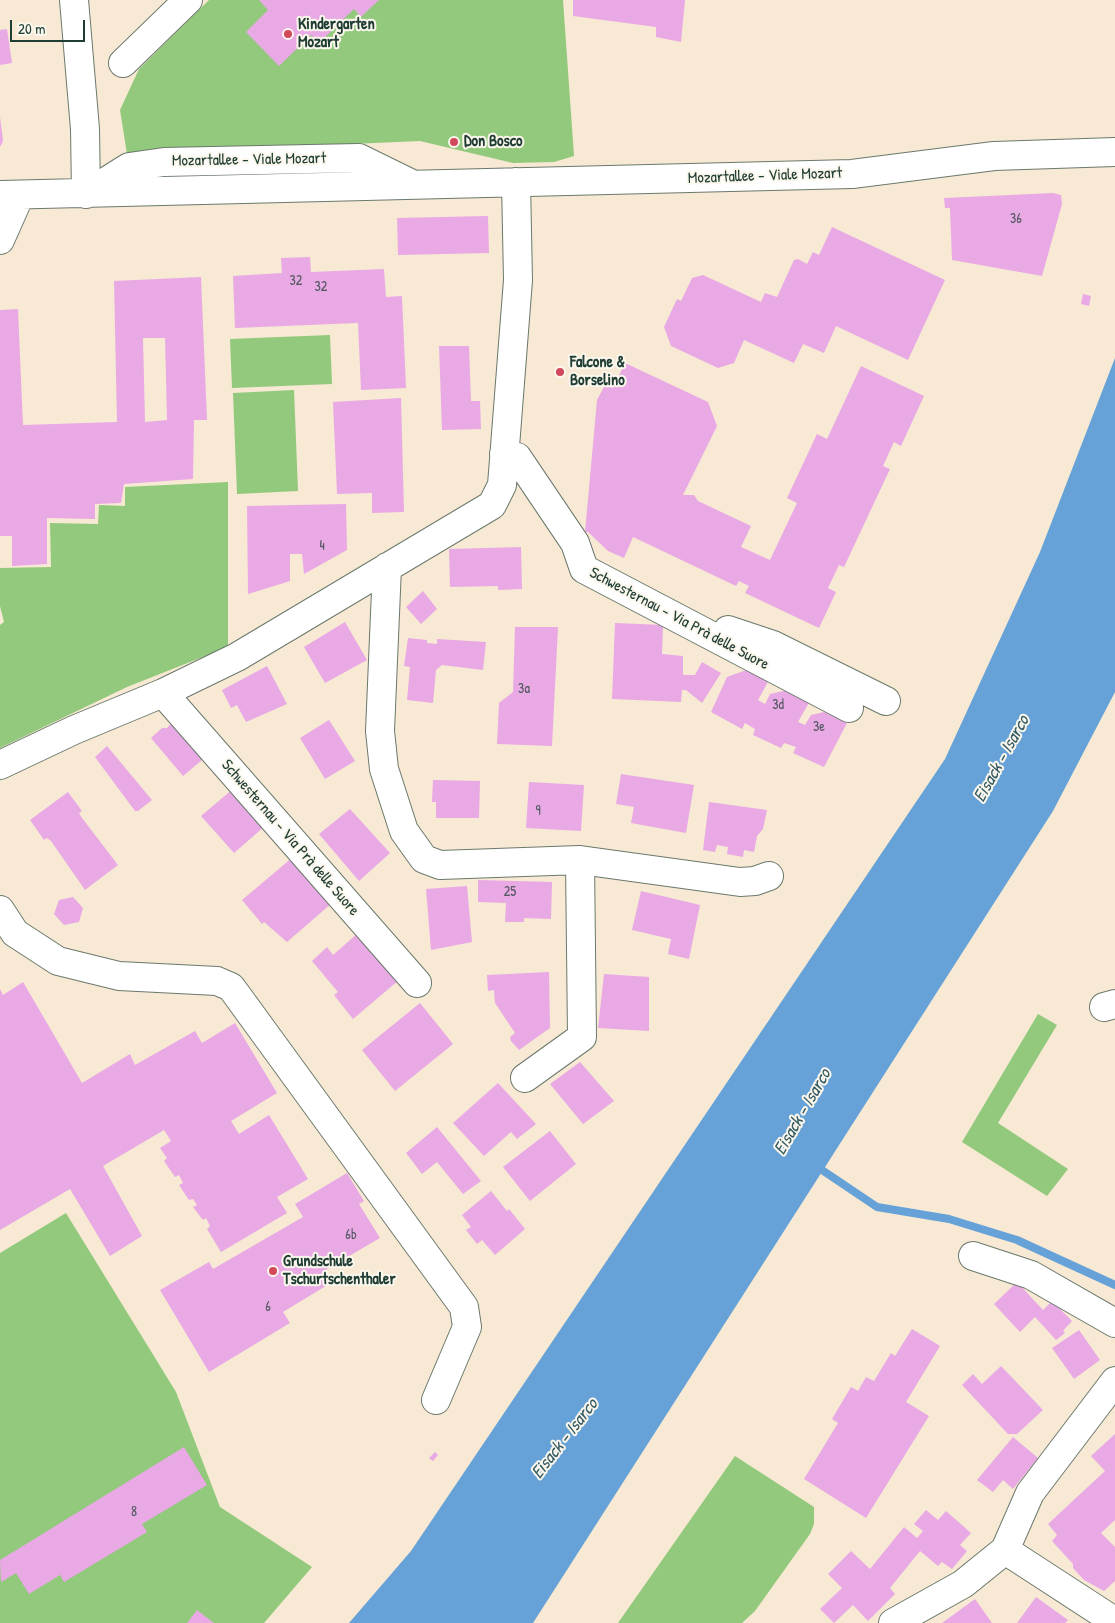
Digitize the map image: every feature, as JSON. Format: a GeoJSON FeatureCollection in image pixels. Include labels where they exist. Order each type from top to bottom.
{"type":"FeatureCollection","features":[{"type":"Feature","properties":{"kind":"street"},"geometry":{"type":"LineString","coordinates":[[0,240],[10,195],[86,194],[85,130],[74,0]]}},
{"type":"Feature","properties":{"kind":"street"},"geometry":{"type":"LineString","coordinates":[[123,63],[188,0]]}},
{"type":"Feature","properties":{"kind":"street","name":"Mozartallee - Viale Mozart"},"geometry":{"type":"LineString","coordinates":[[86,194],[129,167],[164,162],[359,158],[414,185],[852,174],[994,156],[1115,152]]}},
{"type":"Feature","properties":{"kind":"street"},"geometry":{"type":"LineString","coordinates":[[0,766],[74,730],[163,693],[237,657],[492,505],[502,485],[518,280],[516,182]]}},
{"type":"Feature","properties":{"kind":"street","name":"Schwesternau - Via Prà delle Suore"},"geometry":{"type":"LineString","coordinates":[[504,454],[517,457],[575,542],[584,569],[848,708]]}},
{"type":"Feature","properties":{"kind":"street"},"geometry":{"type":"LineString","coordinates":[[575,542],[606,568],[715,625],[773,645],[886,702]]}},
{"type":"Feature","properties":{"kind":"street"},"geometry":{"type":"LineString","coordinates":[[387,566],[380,731],[384,769],[404,831],[424,859],[440,864],[580,860],[740,882],[755,881],[769,876]]}},
{"type":"Feature","properties":{"kind":"street","name":"Schwesternau - Via Prà delle Suore"},"geometry":{"type":"LineString","coordinates":[[163,693],[417,983]]}},
{"type":"Feature","properties":{"kind":"street"},"geometry":{"type":"LineString","coordinates":[[525,1078],[582,1037],[580,860]]}},
{"type":"Feature","properties":{"kind":"street"},"geometry":{"type":"LineString","coordinates":[[0,910],[15,933],[58,960],[118,976],[217,981],[231,987],[464,1307],[467,1327],[436,1400]]}},
{"type":"Feature","properties":{"kind":"street"},"geometry":{"type":"LineString","coordinates":[[973,1256],[1031,1275],[1115,1323]]}},
{"type":"Feature","properties":{"kind":"street"},"geometry":{"type":"LineString","coordinates":[[893,1623],[963,1584],[1005,1550],[1030,1493],[1115,1381]]}},
{"type":"Feature","properties":{"kind":"street"},"geometry":{"type":"LineString","coordinates":[[1005,1550],[1110,1617]]}},
{"type":"Feature","properties":{"kind":"green space"},"geometry":{"type":"Polygon","coordinates":[[[209,0],[563,0],[574,156],[554,162],[513,163],[420,141],[127,154],[120,110],[139,69],[209,0]]]}},
{"type":"Feature","properties":{"kind":"green space"},"geometry":{"type":"Polygon","coordinates":[[[330,335],[332,384],[232,388],[230,339],[330,335]]]}},
{"type":"Feature","properties":{"kind":"green space"},"geometry":{"type":"Polygon","coordinates":[[[294,390],[298,491],[237,494],[233,393],[294,390]]]}},
{"type":"Feature","properties":{"kind":"green space"},"geometry":{"type":"Polygon","coordinates":[[[228,482],[228,647],[127,687],[0,748],[0,625],[4,622],[0,606],[0,568],[51,567],[50,523],[98,524],[99,505],[125,506],[125,487],[228,482]]]}},
{"type":"Feature","properties":{"kind":"green space"},"geometry":{"type":"Polygon","coordinates":[[[1038,1014],[1057,1025],[998,1123],[1068,1169],[1047,1196],[962,1142],[1038,1014]]]}},
{"type":"Feature","properties":{"kind":"green space"},"geometry":{"type":"Polygon","coordinates":[[[66,1213],[176,1392],[220,1507],[312,1567],[264,1623],[0,1623],[0,1253],[66,1213]]]}},
{"type":"Feature","properties":{"kind":"green space"},"geometry":{"type":"Polygon","coordinates":[[[735,1456],[814,1507],[814,1524],[810,1534],[755,1611],[742,1623],[618,1623],[735,1456]]]}},
{"type":"Feature","properties":{"kind":"water","name":"Eisack - Isarco"},"geometry":{"type":"Polygon","coordinates":[[[1115,358],[1115,692],[1053,811],[533,1623],[349,1623],[411,1551],[945,759],[1040,552],[1115,358]]]}},
{"type":"Feature","properties":{"kind":"building","name":"Kindergarten Mozart"},"geometry":{"type":"Polygon","coordinates":[[[259,0],[379,0],[361,17],[354,9],[319,43],[311,35],[279,66],[246,32],[268,10],[259,0]]]}},
{"type":"Feature","properties":{"kind":"building"},"geometry":{"type":"Polygon","coordinates":[[[573,0],[685,0],[681,42],[656,37],[656,27],[573,16],[573,0]]]}},
{"type":"Feature","properties":{"kind":"building"},"geometry":{"type":"Polygon","coordinates":[[[7,29],[12,63],[0,65],[0,30],[7,29]]]}},
{"type":"Feature","properties":{"kind":"building"},"geometry":{"type":"Polygon","coordinates":[[[0,117],[3,141],[0,147],[0,117]]]}},
{"type":"Feature","properties":{"kind":"building"},"geometry":{"type":"Polygon","coordinates":[[[1053,193],[1061,195],[1062,204],[1042,276],[952,260],[950,208],[945,208],[944,198],[1053,193]]]}},
{"type":"Feature","properties":{"kind":"building"},"geometry":{"type":"Polygon","coordinates":[[[488,216],[489,253],[398,255],[397,218],[488,216]]]}},
{"type":"Feature","properties":{"kind":"building"},"geometry":{"type":"Polygon","coordinates":[[[832,227],[945,280],[908,360],[836,326],[824,353],[803,344],[794,363],[744,340],[734,363],[718,368],[671,346],[664,327],[677,299],[681,301],[692,278],[703,275],[761,302],[765,293],[777,297],[794,260],[798,259],[807,264],[813,252],[819,255],[832,227]]]}},
{"type":"Feature","properties":{"kind":"building"},"geometry":{"type":"Polygon","coordinates":[[[310,257],[311,272],[384,269],[386,297],[402,296],[406,388],[361,390],[358,323],[235,328],[233,276],[282,273],[281,258],[310,257]]]}},
{"type":"Feature","properties":{"kind":"building"},"geometry":{"type":"Polygon","coordinates":[[[201,277],[207,420],[194,420],[193,479],[124,484],[121,503],[95,504],[95,519],[47,518],[47,564],[12,566],[12,536],[0,536],[0,310],[18,309],[23,425],[117,422],[114,281],[201,277]],[[143,338],[145,422],[167,420],[165,338],[143,338]]]}},
{"type":"Feature","properties":{"kind":"building"},"geometry":{"type":"Polygon","coordinates":[[[1083,294],[1091,296],[1089,306],[1081,304],[1083,294]]]}},
{"type":"Feature","properties":{"kind":"building"},"geometry":{"type":"Polygon","coordinates":[[[439,346],[469,346],[471,401],[480,401],[481,429],[442,430],[439,346]]]}},
{"type":"Feature","properties":{"kind":"building"},"geometry":{"type":"Polygon","coordinates":[[[625,363],[708,402],[717,426],[683,495],[694,495],[698,501],[751,526],[741,547],[770,560],[797,503],[787,498],[817,434],[827,439],[861,366],[924,396],[901,446],[894,442],[883,466],[890,469],[844,567],[839,565],[828,588],[836,592],[819,628],[745,593],[749,586],[739,581],[736,586],[633,537],[624,558],[608,551],[588,532],[585,532],[597,400],[605,385],[613,388],[625,363]]]}},
{"type":"Feature","properties":{"kind":"building"},"geometry":{"type":"Polygon","coordinates":[[[401,398],[404,512],[372,513],[372,493],[337,494],[333,402],[401,398]]]}},
{"type":"Feature","properties":{"kind":"building"},"geometry":{"type":"Polygon","coordinates":[[[346,504],[347,550],[304,574],[302,554],[290,554],[290,581],[248,594],[247,506],[346,504]]]}},
{"type":"Feature","properties":{"kind":"building"},"geometry":{"type":"Polygon","coordinates":[[[521,547],[522,589],[498,590],[498,586],[450,587],[449,549],[521,547]]]}},
{"type":"Feature","properties":{"kind":"building"},"geometry":{"type":"Polygon","coordinates":[[[423,591],[437,609],[421,624],[406,607],[423,591]]]}},
{"type":"Feature","properties":{"kind":"building"},"geometry":{"type":"Polygon","coordinates":[[[345,622],[367,660],[325,683],[304,647],[345,622]]]}},
{"type":"Feature","properties":{"kind":"building"},"geometry":{"type":"Polygon","coordinates":[[[615,623],[663,625],[662,654],[683,656],[683,675],[695,675],[702,662],[721,673],[702,703],[686,690],[682,690],[681,702],[612,699],[615,623]]]}},
{"type":"Feature","properties":{"kind":"building"},"geometry":{"type":"Polygon","coordinates":[[[515,627],[558,627],[552,746],[497,744],[499,703],[513,692],[515,627]]]}},
{"type":"Feature","properties":{"kind":"building"},"geometry":{"type":"Polygon","coordinates":[[[408,638],[427,640],[427,643],[437,644],[437,639],[486,642],[483,670],[442,665],[436,670],[433,703],[407,700],[410,667],[404,666],[408,638]]]}},
{"type":"Feature","properties":{"kind":"building"},"geometry":{"type":"Polygon","coordinates":[[[267,666],[287,704],[246,722],[237,705],[231,708],[222,690],[267,666]]]}},
{"type":"Feature","properties":{"kind":"building"},"geometry":{"type":"Polygon","coordinates":[[[749,669],[769,680],[758,700],[765,704],[770,694],[788,690],[810,701],[798,722],[805,725],[811,715],[824,712],[847,723],[824,767],[793,753],[796,747],[784,743],[781,748],[753,735],[755,729],[745,723],[742,729],[711,712],[727,677],[749,669]]]}},
{"type":"Feature","properties":{"kind":"building"},"geometry":{"type":"Polygon","coordinates":[[[329,720],[355,761],[325,779],[300,738],[329,720]]]}},
{"type":"Feature","properties":{"kind":"building"},"geometry":{"type":"Polygon","coordinates":[[[173,721],[208,755],[183,776],[151,738],[162,728],[167,728],[173,721]]]}},
{"type":"Feature","properties":{"kind":"building"},"geometry":{"type":"Polygon","coordinates":[[[107,746],[152,800],[138,811],[135,811],[95,757],[107,746]]]}},
{"type":"Feature","properties":{"kind":"building"},"geometry":{"type":"Polygon","coordinates":[[[621,774],[694,785],[686,833],[631,823],[634,807],[616,804],[621,774]]]}},
{"type":"Feature","properties":{"kind":"building"},"geometry":{"type":"Polygon","coordinates":[[[433,780],[480,781],[479,818],[436,818],[436,802],[432,802],[433,780]]]}},
{"type":"Feature","properties":{"kind":"building"},"geometry":{"type":"Polygon","coordinates":[[[529,782],[584,785],[581,831],[526,828],[529,782]]]}},
{"type":"Feature","properties":{"kind":"building"},"geometry":{"type":"Polygon","coordinates":[[[233,789],[265,826],[234,853],[201,816],[233,789]]]}},
{"type":"Feature","properties":{"kind":"building"},"geometry":{"type":"Polygon","coordinates":[[[68,792],[82,811],[79,813],[82,818],[118,865],[85,890],[51,841],[47,838],[44,840],[30,820],[68,792]]]}},
{"type":"Feature","properties":{"kind":"building"},"geometry":{"type":"Polygon","coordinates":[[[709,802],[767,810],[763,829],[757,836],[754,852],[744,850],[743,857],[727,854],[728,847],[717,845],[715,852],[703,850],[709,802]]]}},
{"type":"Feature","properties":{"kind":"building"},"geometry":{"type":"Polygon","coordinates":[[[350,809],[390,853],[359,881],[319,834],[350,809]]]}},
{"type":"Feature","properties":{"kind":"building"},"geometry":{"type":"Polygon","coordinates":[[[293,857],[332,903],[287,942],[264,922],[262,924],[242,900],[293,857]]]}},
{"type":"Feature","properties":{"kind":"building"},"geometry":{"type":"Polygon","coordinates":[[[478,880],[552,882],[551,919],[524,918],[524,922],[505,922],[506,903],[478,902],[478,880]]]}},
{"type":"Feature","properties":{"kind":"building"},"geometry":{"type":"Polygon","coordinates":[[[467,886],[472,942],[431,950],[426,889],[467,886]]]}},
{"type":"Feature","properties":{"kind":"building"},"geometry":{"type":"Polygon","coordinates":[[[641,891],[700,905],[689,959],[668,954],[671,939],[632,930],[641,891]]]}},
{"type":"Feature","properties":{"kind":"building"},"geometry":{"type":"Polygon","coordinates":[[[73,897],[83,908],[79,922],[64,925],[54,914],[59,900],[73,897]]]}},
{"type":"Feature","properties":{"kind":"building"},"geometry":{"type":"Polygon","coordinates":[[[358,933],[399,980],[353,1019],[334,995],[338,992],[312,961],[327,947],[333,955],[358,933]]]}},
{"type":"Feature","properties":{"kind":"building"},"geometry":{"type":"Polygon","coordinates":[[[549,972],[550,1028],[519,1050],[510,1037],[515,1033],[495,1003],[494,990],[488,991],[487,975],[549,972]]]}},
{"type":"Feature","properties":{"kind":"building"},"geometry":{"type":"Polygon","coordinates":[[[604,974],[649,977],[649,1031],[598,1028],[604,974]]]}},
{"type":"Feature","properties":{"kind":"building"},"geometry":{"type":"Polygon","coordinates":[[[23,982],[82,1083],[130,1054],[135,1065],[195,1031],[202,1043],[235,1023],[277,1093],[231,1121],[239,1134],[269,1115],[308,1179],[277,1197],[287,1213],[221,1252],[207,1229],[210,1226],[206,1218],[203,1220],[193,1207],[197,1205],[193,1199],[189,1200],[179,1185],[183,1183],[179,1175],[175,1177],[164,1161],[167,1158],[160,1148],[171,1141],[164,1130],[103,1166],[142,1236],[110,1256],[70,1189],[0,1230],[0,989],[3,995],[23,982]]]}},
{"type":"Feature","properties":{"kind":"building"},"geometry":{"type":"Polygon","coordinates":[[[420,1003],[453,1044],[395,1091],[362,1050],[420,1003]]]}},
{"type":"Feature","properties":{"kind":"building"},"geometry":{"type":"Polygon","coordinates":[[[580,1062],[614,1101],[583,1124],[550,1084],[580,1062]]]}},
{"type":"Feature","properties":{"kind":"building"},"geometry":{"type":"Polygon","coordinates":[[[498,1083],[536,1124],[517,1139],[511,1132],[484,1156],[453,1123],[498,1083]]]}},
{"type":"Feature","properties":{"kind":"building"},"geometry":{"type":"Polygon","coordinates":[[[437,1127],[481,1181],[463,1194],[437,1162],[422,1174],[406,1153],[437,1127]]]}},
{"type":"Feature","properties":{"kind":"building"},"geometry":{"type":"Polygon","coordinates":[[[550,1131],[576,1164],[530,1201],[503,1167],[550,1131]]]}},
{"type":"Feature","properties":{"kind":"building"},"geometry":{"type":"Polygon","coordinates":[[[347,1173],[364,1201],[359,1204],[380,1238],[322,1272],[329,1284],[283,1312],[290,1323],[209,1372],[160,1290],[209,1262],[213,1269],[303,1217],[295,1204],[347,1173]]]}},
{"type":"Feature","properties":{"kind":"building"},"geometry":{"type":"Polygon","coordinates":[[[491,1191],[525,1229],[495,1255],[482,1240],[477,1244],[466,1230],[471,1227],[462,1215],[491,1191]]]}},
{"type":"Feature","properties":{"kind":"building"},"geometry":{"type":"Polygon","coordinates":[[[1017,1282],[1043,1310],[1052,1301],[1072,1321],[1063,1331],[1065,1333],[1056,1340],[1035,1317],[1020,1332],[994,1304],[1017,1282]]]}},
{"type":"Feature","properties":{"kind":"building"},"geometry":{"type":"Polygon","coordinates":[[[912,1329],[940,1346],[906,1402],[929,1416],[866,1518],[804,1479],[838,1423],[832,1419],[851,1387],[858,1391],[866,1377],[874,1381],[891,1353],[895,1356],[912,1329]]]}},
{"type":"Feature","properties":{"kind":"building"},"geometry":{"type":"Polygon","coordinates":[[[1079,1330],[1100,1360],[1074,1379],[1052,1348],[1079,1330]]]}},
{"type":"Feature","properties":{"kind":"building"},"geometry":{"type":"Polygon","coordinates":[[[1001,1366],[1043,1410],[1017,1434],[1008,1434],[962,1385],[973,1374],[982,1384],[1001,1366]]]}},
{"type":"Feature","properties":{"kind":"building"},"geometry":{"type":"Polygon","coordinates":[[[1115,1434],[1115,1520],[1101,1533],[1115,1547],[1115,1581],[1104,1591],[1084,1580],[1073,1568],[1073,1564],[1052,1541],[1057,1535],[1048,1524],[1105,1471],[1091,1456],[1115,1434]]]}},
{"type":"Feature","properties":{"kind":"building"},"geometry":{"type":"Polygon","coordinates":[[[1013,1437],[1038,1458],[1013,1489],[1003,1480],[993,1492],[977,1480],[1013,1437]]]}},
{"type":"Feature","properties":{"kind":"building"},"geometry":{"type":"Polygon","coordinates":[[[184,1447],[207,1485],[142,1524],[147,1532],[64,1582],[60,1575],[29,1594],[16,1573],[1,1582],[0,1560],[184,1447]]]}},
{"type":"Feature","properties":{"kind":"building"},"geometry":{"type":"Polygon","coordinates":[[[435,1452],[438,1455],[433,1461],[429,1458],[435,1452]]]}},
{"type":"Feature","properties":{"kind":"building"},"geometry":{"type":"Polygon","coordinates":[[[926,1510],[938,1520],[946,1511],[971,1533],[960,1545],[967,1551],[952,1569],[942,1562],[938,1566],[920,1551],[890,1588],[895,1594],[868,1621],[853,1605],[834,1623],[820,1609],[842,1588],[828,1574],[851,1551],[870,1569],[904,1527],[917,1538],[923,1531],[914,1524],[926,1510]]]}},
{"type":"Feature","properties":{"kind":"building"},"geometry":{"type":"Polygon","coordinates":[[[1036,1597],[1068,1620],[1065,1623],[1017,1623],[1036,1597]]]}},
{"type":"Feature","properties":{"kind":"building"},"geometry":{"type":"Polygon","coordinates":[[[975,1599],[992,1623],[942,1623],[975,1599]]]}},
{"type":"Feature","properties":{"kind":"building"},"geometry":{"type":"Polygon","coordinates":[[[197,1610],[214,1623],[187,1623],[197,1610]]]}},
{"type":"Feature","properties":{"kind":"waterway"},"geometry":{"type":"LineString","coordinates":[[816,1166],[877,1207],[949,1219],[1017,1240],[1115,1285]]}},
{"type":"Feature","properties":{"kind":"place","name":"Kindergarten Mozart"},"geometry":{"type":"Point","coordinates":[288,34]}},
{"type":"Feature","properties":{"kind":"place","name":"Don Bosco"},"geometry":{"type":"Point","coordinates":[454,142]}},
{"type":"Feature","properties":{"kind":"place","name":"Falcone & Borselino"},"geometry":{"type":"Point","coordinates":[560,372]}},
{"type":"Feature","properties":{"kind":"place","name":"Grundschule Tschurtschenthaler"},"geometry":{"type":"Point","coordinates":[273,1271]}}]}
